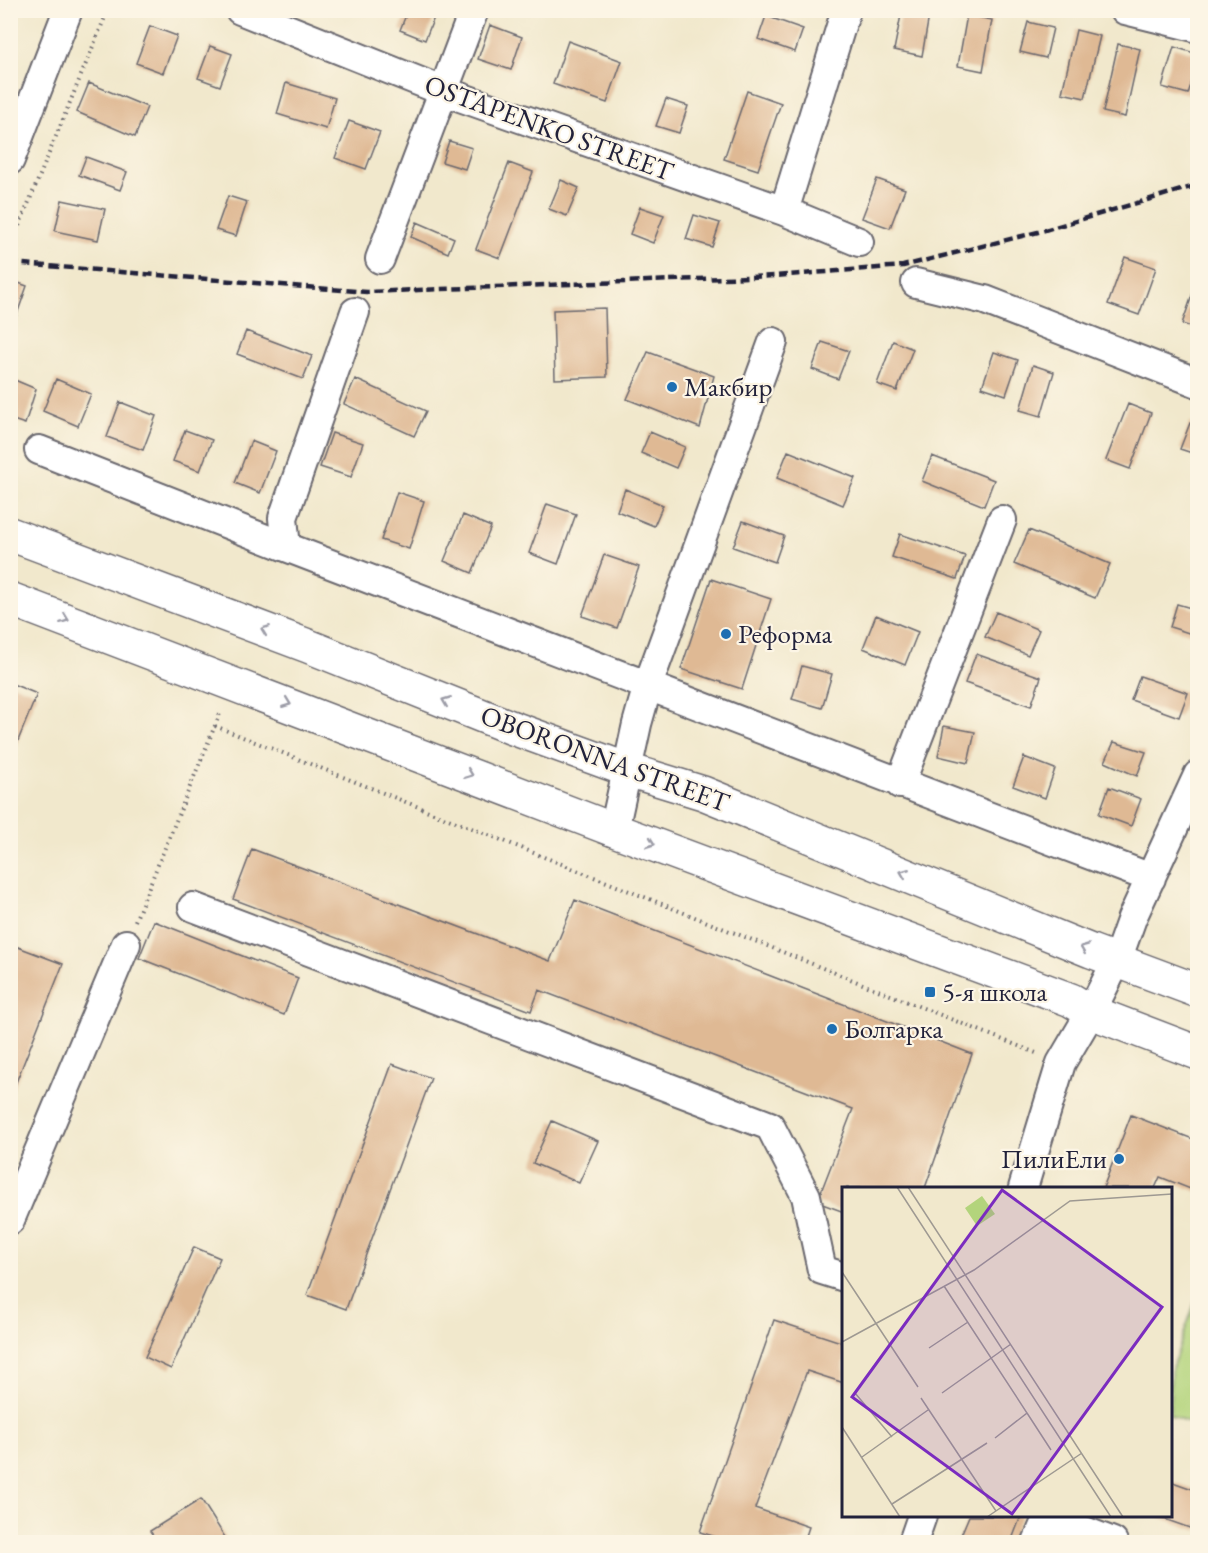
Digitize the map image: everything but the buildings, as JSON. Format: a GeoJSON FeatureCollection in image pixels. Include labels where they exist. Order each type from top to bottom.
{"type":"FeatureCollection","features":[{"type":"Feature","properties":{"kind":"main road","name":"OBORONNA STREET"},"geometry":{"type":"LineString","coordinates":[[10,534],[297,642],[510,727],[628,770],[703,793],[1197,991]]}},
{"type":"Feature","properties":{"kind":"main road"},"geometry":{"type":"LineString","coordinates":[[10,599],[614,830],[1071,1000],[1091,1012],[1197,1053]]}},
{"type":"Feature","properties":{"kind":"street"},"geometry":{"type":"LineString","coordinates":[[10,160],[68,10]]}},
{"type":"Feature","properties":{"kind":"street","name":"OSTAPENKO STREET"},"geometry":{"type":"LineString","coordinates":[[240,10],[443,92],[784,211],[859,242]]}},
{"type":"Feature","properties":{"kind":"street"},"geometry":{"type":"LineString","coordinates":[[380,259],[474,10]]}},
{"type":"Feature","properties":{"kind":"street"},"geometry":{"type":"LineString","coordinates":[[784,211],[846,10]]}},
{"type":"Feature","properties":{"kind":"street"},"geometry":{"type":"LineString","coordinates":[[1125,10],[1197,28]]}},
{"type":"Feature","properties":{"kind":"street"},"geometry":{"type":"LineString","coordinates":[[916,283],[985,300],[1197,383]]}},
{"type":"Feature","properties":{"kind":"street"},"geometry":{"type":"LineString","coordinates":[[286,547],[283,518],[355,312]]}},
{"type":"Feature","properties":{"kind":"street"},"geometry":{"type":"LineString","coordinates":[[614,830],[637,724],[648,685],[773,342]]}},
{"type":"Feature","properties":{"kind":"street"},"geometry":{"type":"LineString","coordinates":[[39,450],[900,784],[1150,878]]}},
{"type":"Feature","properties":{"kind":"street"},"geometry":{"type":"LineString","coordinates":[[900,784],[1002,520]]}},
{"type":"Feature","properties":{"kind":"street"},"geometry":{"type":"LineString","coordinates":[[1023,1187],[1061,1063],[1091,1012],[1117,960],[1132,918],[1197,775]]}},
{"type":"Feature","properties":{"kind":"street"},"geometry":{"type":"LineString","coordinates":[[193,907],[770,1126],[806,1196],[822,1270],[842,1278]]}},
{"type":"Feature","properties":{"kind":"street"},"geometry":{"type":"LineString","coordinates":[[10,1220],[126,944]]}},
{"type":"Feature","properties":{"kind":"street"},"geometry":{"type":"LineString","coordinates":[[913,1542],[921,1517]]}},
{"type":"Feature","properties":{"kind":"street"},"geometry":{"type":"LineString","coordinates":[[1044,1525],[1113,1542]]}},
{"type":"Feature","properties":{"kind":"path"},"geometry":{"type":"LineString","coordinates":[[10,248],[108,10]]}},
{"type":"Feature","properties":{"kind":"path"},"geometry":{"type":"LineString","coordinates":[[126,944],[232,682]]}},
{"type":"Feature","properties":{"kind":"path"},"geometry":{"type":"LineString","coordinates":[[215,726],[1061,1063]]}},
{"type":"Feature","properties":{"kind":"green space"},"geometry":{"type":"Polygon","coordinates":[[[1197,1296],[1197,1425],[1172,1416],[1172,1368],[1197,1296]]]}},
{"type":"Feature","properties":{"kind":"railway"},"geometry":{"type":"LineString","coordinates":[[10,263],[367,292],[775,276],[903,266],[1038,232],[1198,185]]}},
{"type":"Feature","properties":{"kind":"place","name":"Макбир"},"geometry":{"type":"Point","coordinates":[672,387]}},
{"type":"Feature","properties":{"kind":"place","name":"Реформа"},"geometry":{"type":"Point","coordinates":[726,634]}},
{"type":"Feature","properties":{"kind":"place","name":"5-я школа"},"geometry":{"type":"Point","coordinates":[930,992]}},
{"type":"Feature","properties":{"kind":"place","name":"Болгарка"},"geometry":{"type":"Point","coordinates":[832,1029]}},
{"type":"Feature","properties":{"kind":"place","name":"ПилиЕли"},"geometry":{"type":"Point","coordinates":[1119,1159]}}]}
